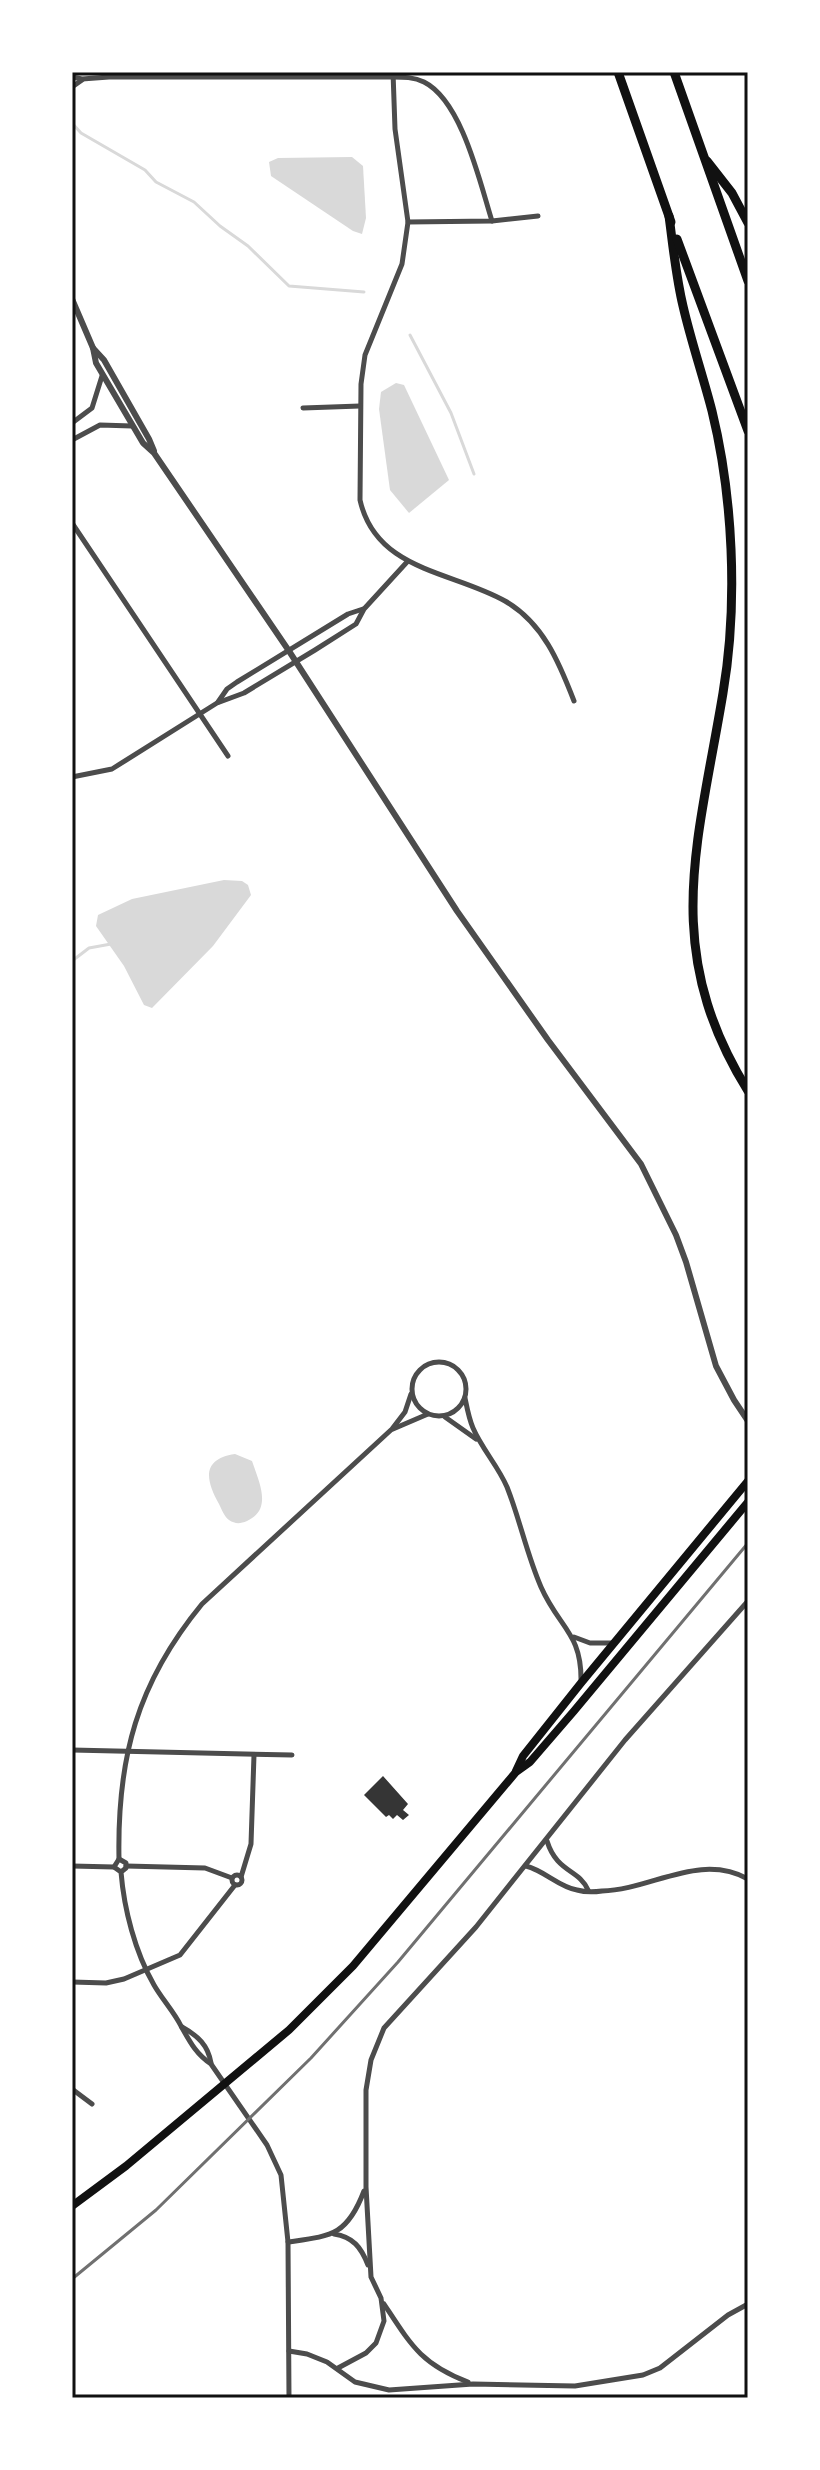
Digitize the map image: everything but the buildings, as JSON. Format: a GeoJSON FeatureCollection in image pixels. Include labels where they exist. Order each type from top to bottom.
{"type":"FeatureCollection","features":[{"type":"Feature","properties":{"kind":"highway"},"geometry":{"type":"LineString","coordinates":[[618,72],[748,431]]}},
{"type":"Feature","properties":{"kind":"highway"},"geometry":{"type":"LineString","coordinates":[[674,72],[748,281]]}},
{"type":"Feature","properties":{"kind":"highway"},"geometry":{"type":"LineString","coordinates":[[703,155],[732,193],[748,223]]}},
{"type":"Feature","properties":{"kind":"highway"},"geometry":{"type":"LineString","coordinates":[[669,216],[682,304],[719,447],[731,550],[728,647],[723,691],[695,841],[692,917],[695,953],[718,1036],[748,1091]]}},
{"type":"Feature","properties":{"kind":"main road"},"geometry":{"type":"LineString","coordinates":[[516,1772],[523,1756],[581,1683],[748,1481]]}},
{"type":"Feature","properties":{"kind":"main road"},"geometry":{"type":"LineString","coordinates":[[72,2206],[126,2166],[289,2030],[353,1966],[516,1772],[530,1762],[565,1721],[748,1502]]}},
{"type":"Feature","properties":{"kind":"street"},"geometry":{"type":"LineString","coordinates":[[393,74],[395,129],[408,222],[402,264],[365,355],[360,406],[360,500],[364,517],[387,547],[407,562],[507,602],[537,628],[556,655],[574,701]]}},
{"type":"Feature","properties":{"kind":"street"},"geometry":{"type":"LineString","coordinates":[[72,77],[393,74],[410,77],[426,83],[455,115],[492,221]]}},
{"type":"Feature","properties":{"kind":"street"},"geometry":{"type":"LineString","coordinates":[[72,87],[82,79]]}},
{"type":"Feature","properties":{"kind":"street"},"geometry":{"type":"LineString","coordinates":[[408,222],[492,221],[538,216]]}},
{"type":"Feature","properties":{"kind":"street"},"geometry":{"type":"LineString","coordinates":[[72,299],[102,376],[143,443],[154,453],[289,651],[457,911],[641,1164],[681,1248],[716,1366],[748,1421]]}},
{"type":"Feature","properties":{"kind":"street"},"geometry":{"type":"LineString","coordinates":[[93,348],[104,360],[154,453]]}},
{"type":"Feature","properties":{"kind":"street"},"geometry":{"type":"LineString","coordinates":[[72,423],[92,408],[102,376]]}},
{"type":"Feature","properties":{"kind":"street"},"geometry":{"type":"LineString","coordinates":[[303,408],[360,406]]}},
{"type":"Feature","properties":{"kind":"street"},"geometry":{"type":"LineString","coordinates":[[72,440],[100,425],[132,426]]}},
{"type":"Feature","properties":{"kind":"street"},"geometry":{"type":"LineString","coordinates":[[72,523],[228,756]]}},
{"type":"Feature","properties":{"kind":"street"},"geometry":{"type":"LineString","coordinates":[[72,767],[75,777],[112,769],[217,703],[234,698],[296,662],[356,624],[364,609],[407,562]]}},
{"type":"Feature","properties":{"kind":"street"},"geometry":{"type":"LineString","coordinates":[[217,703],[227,689],[237,682],[348,614],[364,609]]}},
{"type":"Feature","properties":{"kind":"street"},"geometry":{"type":"LineString","coordinates":[[114,1867],[119,1859],[117,1813],[139,1707],[154,1673],[178,1633],[194,1613],[392,1429],[405,1412],[414,1376],[428,1364],[445,1363],[460,1372],[465,1380],[465,1398],[472,1427],[496,1463],[508,1490],[544,1594],[558,1619],[574,1637],[581,1664],[581,1683]]}},
{"type":"Feature","properties":{"kind":"street"},"geometry":{"type":"LineString","coordinates":[[411,1394],[414,1402],[428,1414]]}},
{"type":"Feature","properties":{"kind":"street"},"geometry":{"type":"LineString","coordinates":[[443,1416],[454,1412],[465,1398]]}},
{"type":"Feature","properties":{"kind":"street"},"geometry":{"type":"LineString","coordinates":[[392,1429],[428,1414],[443,1416],[480,1442]]}},
{"type":"Feature","properties":{"kind":"street"},"geometry":{"type":"LineString","coordinates":[[370,2269],[366,2090],[371,2060],[384,2028],[476,1927],[625,1740],[748,1601]]}},
{"type":"Feature","properties":{"kind":"street"},"geometry":{"type":"LineString","coordinates":[[574,1637],[590,1643],[614,1643]]}},
{"type":"Feature","properties":{"kind":"street"},"geometry":{"type":"LineString","coordinates":[[72,1750],[292,1755]]}},
{"type":"Feature","properties":{"kind":"street"},"geometry":{"type":"LineString","coordinates":[[72,1982],[106,1983],[180,1955],[235,1885],[241,1883],[251,1844],[254,1755]]}},
{"type":"Feature","properties":{"kind":"street"},"geometry":{"type":"LineString","coordinates":[[546,1840],[551,1857],[584,1882],[588,1890]]}},
{"type":"Feature","properties":{"kind":"street"},"geometry":{"type":"LineString","coordinates":[[119,1859],[126,1866]]}},
{"type":"Feature","properties":{"kind":"street"},"geometry":{"type":"LineString","coordinates":[[72,1866],[114,1867],[121,1872]]}},
{"type":"Feature","properties":{"kind":"street"},"geometry":{"type":"LineString","coordinates":[[121,1872],[126,1866]]}},
{"type":"Feature","properties":{"kind":"street"},"geometry":{"type":"LineString","coordinates":[[126,1866],[205,1868],[232,1878],[235,1885]]}},
{"type":"Feature","properties":{"kind":"street"},"geometry":{"type":"LineString","coordinates":[[526,1866],[540,1870],[576,1890],[616,1890],[689,1870],[726,1871],[748,1879]]}},
{"type":"Feature","properties":{"kind":"street"},"geometry":{"type":"LineString","coordinates":[[121,1872],[132,1928],[146,1970],[182,2027],[186,2039],[200,2057],[211,2064]]}},
{"type":"Feature","properties":{"kind":"street"},"geometry":{"type":"LineString","coordinates":[[232,1878],[236,1875],[241,1877]]}},
{"type":"Feature","properties":{"kind":"street"},"geometry":{"type":"LineString","coordinates":[[182,2027],[195,2035],[209,2051],[211,2064],[267,2145],[281,2175],[288,2242],[289,2398]]}},
{"type":"Feature","properties":{"kind":"street"},"geometry":{"type":"LineString","coordinates":[[72,2089],[92,2104]]}},
{"type":"Feature","properties":{"kind":"street"},"geometry":{"type":"LineString","coordinates":[[334,2234],[343,2228],[359,2205],[366,2187]]}},
{"type":"Feature","properties":{"kind":"street"},"geometry":{"type":"LineString","coordinates":[[288,2242],[334,2234],[348,2236],[362,2249],[382,2301],[416,2351],[440,2371],[473,2384]]}},
{"type":"Feature","properties":{"kind":"street"},"geometry":{"type":"LineString","coordinates":[[338,2368],[366,2353],[376,2343],[384,2321],[382,2301]]}},
{"type":"Feature","properties":{"kind":"street"},"geometry":{"type":"LineString","coordinates":[[289,2351],[307,2354],[338,2368],[355,2382],[389,2390],[473,2384],[575,2386],[643,2375],[660,2368],[728,2315],[748,2304]]}},
{"type":"Feature","properties":{"kind":"shaded area"},"geometry":{"type":"Polygon","coordinates":[[[352,157],[363,166],[366,218],[362,234],[271,176],[269,162],[278,158],[352,157]]]}},
{"type":"Feature","properties":{"kind":"shaded area"},"geometry":{"type":"Polygon","coordinates":[[[396,383],[404,385],[449,480],[409,513],[390,490],[379,409],[381,392],[396,383]]]}},
{"type":"Feature","properties":{"kind":"shaded area"},"geometry":{"type":"Polygon","coordinates":[[[224,880],[242,881],[248,885],[251,895],[213,946],[152,1008],[144,1005],[124,966],[96,926],[98,915],[132,899],[224,880]]]}},
{"type":"Feature","properties":{"kind":"shaded area"},"geometry":{"type":"Polygon","coordinates":[[[235,1454],[252,1461],[262,1494],[260,1510],[240,1523],[224,1515],[209,1479],[209,1472],[217,1460],[235,1454]]]}},
{"type":"Feature","properties":{"kind":"waterway"},"geometry":{"type":"LineString","coordinates":[[72,123],[81,133],[145,170],[156,182],[194,202],[248,246],[289,286],[364,292]]}},
{"type":"Feature","properties":{"kind":"waterway"},"geometry":{"type":"LineString","coordinates":[[410,335],[451,413],[474,474]]}},
{"type":"Feature","properties":{"kind":"waterway"},"geometry":{"type":"LineString","coordinates":[[72,961],[89,948],[111,944]]}},
{"type":"Feature","properties":{"kind":"railway"},"geometry":{"type":"LineString","coordinates":[[72,2279],[156,2210],[311,2058],[398,1962],[748,1543]]}}]}
